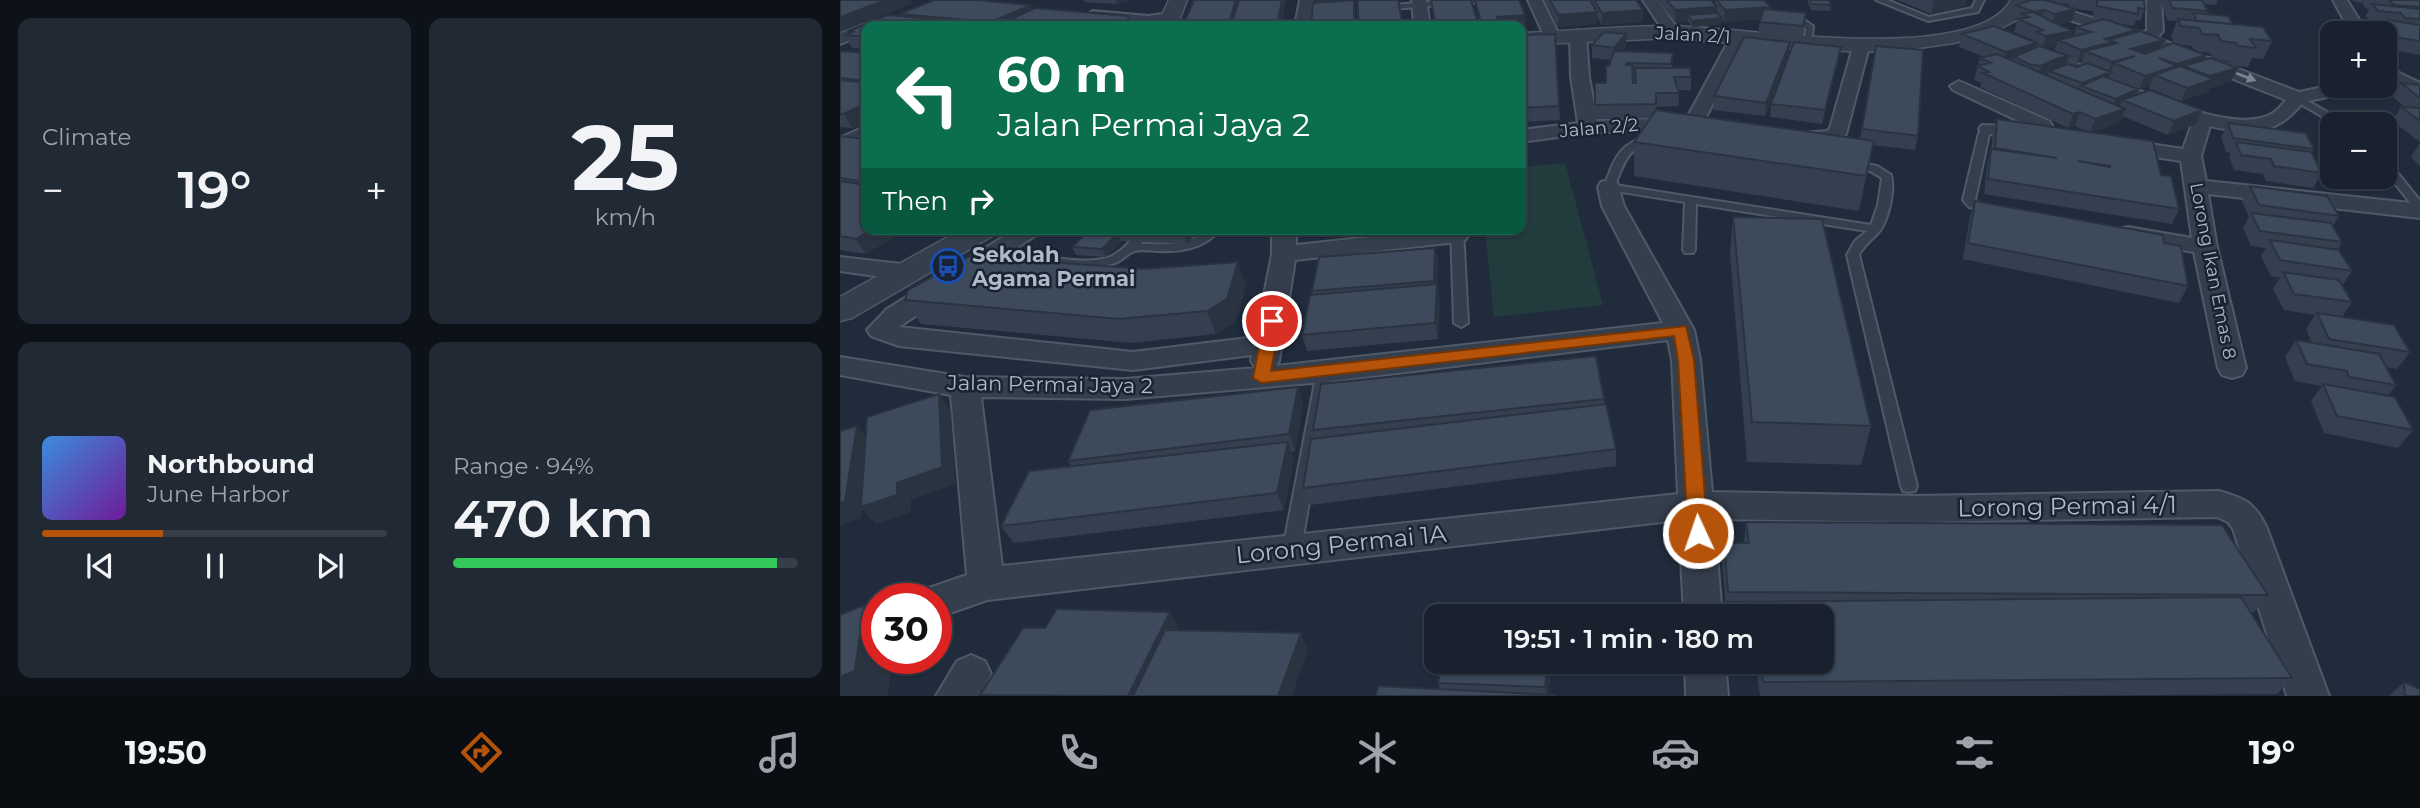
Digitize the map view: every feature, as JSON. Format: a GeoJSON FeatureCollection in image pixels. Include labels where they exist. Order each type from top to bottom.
{"type":"FeatureCollection","features":[{"type":"Feature","properties":{"kind":"street"},"geometry":{"type":"LineString","coordinates":[[1168,21],[1178,0]]}},
{"type":"Feature","properties":{"kind":"street"},"geometry":{"type":"LineString","coordinates":[[1535,0],[1552,37]]}},
{"type":"Feature","properties":{"kind":"street"},"geometry":{"type":"LineString","coordinates":[[1650,0],[1672,32]]}},
{"type":"Feature","properties":{"kind":"street"},"geometry":{"type":"LineString","coordinates":[[2020,0],[2146,39],[2297,98],[2320,93]]}},
{"type":"Feature","properties":{"kind":"street","name":"Jalan 2/1"},"geometry":{"type":"LineString","coordinates":[[1526,39],[1672,32],[1861,47],[1915,43],[1984,29],[2012,15],[2020,0]]}},
{"type":"Feature","properties":{"kind":"street"},"geometry":{"type":"LineString","coordinates":[[2146,39],[2155,31],[2154,0]]}},
{"type":"Feature","properties":{"kind":"street"},"geometry":{"type":"LineString","coordinates":[[2340,0],[2352,21]]}},
{"type":"Feature","properties":{"kind":"street"},"geometry":{"type":"LineString","coordinates":[[1419,2],[1421,21]]}},
{"type":"Feature","properties":{"kind":"street"},"geometry":{"type":"LineString","coordinates":[[1083,15],[1158,21]]}},
{"type":"Feature","properties":{"kind":"street"},"geometry":{"type":"LineString","coordinates":[[1984,29],[2203,119],[2243,125],[2269,122],[2291,109],[2297,98]]}},
{"type":"Feature","properties":{"kind":"street"},"geometry":{"type":"LineString","coordinates":[[840,39],[861,31]]}},
{"type":"Feature","properties":{"kind":"street"},"geometry":{"type":"LineString","coordinates":[[1578,35],[1580,76],[1588,127]]}},
{"type":"Feature","properties":{"kind":"street","name":"Jalan 2/2"},"geometry":{"type":"LineString","coordinates":[[1526,135],[1588,127],[1701,124],[1738,38]]}},
{"type":"Feature","properties":{"kind":"street"},"geometry":{"type":"LineString","coordinates":[[1783,136],[1805,139],[1832,137],[1839,130],[1861,47]]}},
{"type":"Feature","properties":{"kind":"street"},"geometry":{"type":"LineString","coordinates":[[2397,80],[2420,73]]}},
{"type":"Feature","properties":{"kind":"street"},"geometry":{"type":"LineString","coordinates":[[2397,82],[2420,90]]}},
{"type":"Feature","properties":{"kind":"street"},"geometry":{"type":"LineString","coordinates":[[1959,86],[2058,135],[1989,129]]}},
{"type":"Feature","properties":{"kind":"street","name":"Lorong Ikan Emas 8"},"geometry":{"type":"LineString","coordinates":[[2203,119],[2190,156],[2204,247],[2232,369]]}},
{"type":"Feature","properties":{"kind":"street"},"geometry":{"type":"LineString","coordinates":[[842,140],[861,142]]}},
{"type":"Feature","properties":{"kind":"street"},"geometry":{"type":"LineString","coordinates":[[2097,142],[2190,156]]}},
{"type":"Feature","properties":{"kind":"street"},"geometry":{"type":"LineString","coordinates":[[2195,186],[2420,209]]}},
{"type":"Feature","properties":{"kind":"street"},"geometry":{"type":"LineString","coordinates":[[1609,187],[1614,206],[1680,330],[1686,360],[1702,604]]}},
{"type":"Feature","properties":{"kind":"street"},"geometry":{"type":"LineString","coordinates":[[1973,205],[1997,212]]}},
{"type":"Feature","properties":{"kind":"street"},"geometry":{"type":"LineString","coordinates":[[2108,231],[2204,247]]}},
{"type":"Feature","properties":{"kind":"street"},"geometry":{"type":"LineString","coordinates":[[840,311],[910,273],[991,240],[1010,235]]}},
{"type":"Feature","properties":{"kind":"street"},"geometry":{"type":"LineString","coordinates":[[1262,378],[1284,241],[1399,235]]}},
{"type":"Feature","properties":{"kind":"street"},"geometry":{"type":"LineString","coordinates":[[991,240],[896,315],[881,330],[899,337],[1133,360],[1268,344]]}},
{"type":"Feature","properties":{"kind":"street"},"geometry":{"type":"LineString","coordinates":[[848,270],[910,273]]}},
{"type":"Feature","properties":{"kind":"street","name":"Jalan Permai Jaya 2"},"geometry":{"type":"LineString","coordinates":[[840,366],[965,387],[1125,389],[1324,372],[1680,330]]}},
{"type":"Feature","properties":{"kind":"street"},"geometry":{"type":"LineString","coordinates":[[965,387],[986,584]]}},
{"type":"Feature","properties":{"kind":"street","name":"Lorong Permai 4/1"},"geometry":{"type":"LineString","coordinates":[[1697,505],[1917,509],[2219,504],[2239,512],[2249,526],[2308,696]]}},
{"type":"Feature","properties":{"kind":"street","name":"Lorong Permai 1A"},"geometry":{"type":"LineString","coordinates":[[952,596],[986,584],[1697,505]]}},
{"type":"Feature","properties":{"kind":"street"},"geometry":{"type":"LineString","coordinates":[[1706,674],[1707,696]]}},
{"type":"Feature","properties":{"kind":"lane"},"geometry":{"type":"LineString","coordinates":[[1368,9],[1419,2],[1483,0]]}},
{"type":"Feature","properties":{"kind":"lane"},"geometry":{"type":"LineString","coordinates":[[1880,0],[1928,19],[1975,10],[1980,0]]}},
{"type":"Feature","properties":{"kind":"lane"},"geometry":{"type":"LineString","coordinates":[[1788,15],[1810,28],[1808,44]]}},
{"type":"Feature","properties":{"kind":"lane"},"geometry":{"type":"LineString","coordinates":[[2297,98],[2321,112]]}},
{"type":"Feature","properties":{"kind":"lane"},"geometry":{"type":"LineString","coordinates":[[1973,205],[1969,200],[1984,133],[1989,129]]}},
{"type":"Feature","properties":{"kind":"lane"},"geometry":{"type":"LineString","coordinates":[[842,140],[861,131]]}},
{"type":"Feature","properties":{"kind":"lane"},"geometry":{"type":"LineString","coordinates":[[1667,137],[1656,136],[1632,142],[1623,154],[1609,187],[1875,229]]}},
{"type":"Feature","properties":{"kind":"lane"},"geometry":{"type":"LineString","coordinates":[[1832,160],[1873,168],[1886,177],[1888,188],[1875,229],[1857,243],[1853,255],[1909,486]]}},
{"type":"Feature","properties":{"kind":"lane"},"geometry":{"type":"LineString","coordinates":[[2397,179],[2420,209]]}},
{"type":"Feature","properties":{"kind":"lane"},"geometry":{"type":"LineString","coordinates":[[1689,250],[1691,200]]}},
{"type":"Feature","properties":{"kind":"lane"},"geometry":{"type":"LineString","coordinates":[[991,240],[1049,259],[1088,262],[1110,261],[1123,255],[1135,244],[1192,246],[1208,235]]}},
{"type":"Feature","properties":{"kind":"lane"},"geometry":{"type":"LineString","coordinates":[[1457,235],[1461,323]]}},
{"type":"Feature","properties":{"kind":"lane"},"geometry":{"type":"LineString","coordinates":[[1292,549],[1324,372]]}},
{"type":"Feature","properties":{"kind":"green space"},"geometry":{"type":"Polygon","coordinates":[[[1565,163],[1603,305],[1494,317],[1486,235],[1526,235],[1526,167],[1565,163]]]}},
{"type":"Feature","properties":{"kind":"building"},"geometry":{"type":"Polygon","coordinates":[[[840,0],[886,0],[840,17],[840,0]]]}},
{"type":"Feature","properties":{"kind":"building"},"geometry":{"type":"Polygon","coordinates":[[[934,0],[976,0],[1031,5],[993,21],[899,14],[934,0]]]}},
{"type":"Feature","properties":{"kind":"building"},"geometry":{"type":"Polygon","coordinates":[[[1194,0],[1236,0],[1230,21],[1185,21],[1194,0]]]}},
{"type":"Feature","properties":{"kind":"building"},"geometry":{"type":"Polygon","coordinates":[[[1239,0],[1282,0],[1278,21],[1233,21],[1239,0]]]}},
{"type":"Feature","properties":{"kind":"building"},"geometry":{"type":"Polygon","coordinates":[[[1354,0],[1354,21],[1311,21],[1313,3],[1354,0]]]}},
{"type":"Feature","properties":{"kind":"building"},"geometry":{"type":"Polygon","coordinates":[[[1357,0],[1398,0],[1402,21],[1359,21],[1357,0]]]}},
{"type":"Feature","properties":{"kind":"building"},"geometry":{"type":"Polygon","coordinates":[[[1431,0],[1471,0],[1477,21],[1451,21],[1435,21],[1431,0]]]}},
{"type":"Feature","properties":{"kind":"building"},"geometry":{"type":"Polygon","coordinates":[[[1475,0],[1519,0],[1525,15],[1497,17],[1498,21],[1481,21],[1475,0]]]}},
{"type":"Feature","properties":{"kind":"building"},"geometry":{"type":"Polygon","coordinates":[[[1550,0],[1590,0],[1597,12],[1558,15],[1550,0]]]}},
{"type":"Feature","properties":{"kind":"building"},"geometry":{"type":"Polygon","coordinates":[[[1594,0],[1636,0],[1643,10],[1602,13],[1594,0]]]}},
{"type":"Feature","properties":{"kind":"building"},"geometry":{"type":"Polygon","coordinates":[[[1667,0],[1711,0],[1717,7],[1675,10],[1667,0]]]}},
{"type":"Feature","properties":{"kind":"building"},"geometry":{"type":"Polygon","coordinates":[[[1716,0],[1764,0],[1771,7],[1725,10],[1716,0]]]}},
{"type":"Feature","properties":{"kind":"building"},"geometry":{"type":"Polygon","coordinates":[[[1810,0],[1829,0],[1831,5],[1811,4],[1810,0]]]}},
{"type":"Feature","properties":{"kind":"building"},"geometry":{"type":"Polygon","coordinates":[[[2031,0],[2045,0],[2076,9],[2055,14],[2044,10],[2034,12],[2016,5],[2031,0]]]}},
{"type":"Feature","properties":{"kind":"building"},"geometry":{"type":"Polygon","coordinates":[[[2097,0],[2144,0],[2145,9],[2138,8],[2138,14],[2097,6],[2097,0]]]}},
{"type":"Feature","properties":{"kind":"building"},"geometry":{"type":"Polygon","coordinates":[[[2169,0],[2202,0],[2208,11],[2172,8],[2169,0]]]}},
{"type":"Feature","properties":{"kind":"building"},"geometry":{"type":"Polygon","coordinates":[[[2389,0],[2420,0],[2420,7],[2394,5],[2389,0]]]}},
{"type":"Feature","properties":{"kind":"building"},"geometry":{"type":"Polygon","coordinates":[[[2372,4],[2420,9],[2420,19],[2405,18],[2401,13],[2378,11],[2372,4]]]}},
{"type":"Feature","properties":{"kind":"building"},"geometry":{"type":"Polygon","coordinates":[[[1035,8],[1128,16],[1129,21],[1007,21],[1035,8]]]}},
{"type":"Feature","properties":{"kind":"building"},"geometry":{"type":"Polygon","coordinates":[[[1764,9],[1806,13],[1803,26],[1760,22],[1764,9]]]}},
{"type":"Feature","properties":{"kind":"building"},"geometry":{"type":"Polygon","coordinates":[[[2033,12],[2073,31],[2046,36],[2036,32],[2043,30],[2018,19],[2029,17],[2022,14],[2033,12]]]}},
{"type":"Feature","properties":{"kind":"building"},"geometry":{"type":"Polygon","coordinates":[[[1717,13],[1722,18],[1692,21],[1688,15],[1717,13]]]}},
{"type":"Feature","properties":{"kind":"building"},"geometry":{"type":"Polygon","coordinates":[[[2193,13],[2228,16],[2233,24],[2197,21],[2193,13]]]}},
{"type":"Feature","properties":{"kind":"building"},"geometry":{"type":"Polygon","coordinates":[[[888,15],[953,21],[873,21],[888,15]]]}},
{"type":"Feature","properties":{"kind":"building"},"geometry":{"type":"Polygon","coordinates":[[[2104,19],[2137,30],[2105,39],[2113,42],[2081,50],[2058,40],[2091,32],[2076,27],[2104,19]]]}},
{"type":"Feature","properties":{"kind":"building"},"geometry":{"type":"Polygon","coordinates":[[[2178,19],[2263,27],[2272,41],[2250,39],[2256,48],[2238,46],[2236,43],[2221,41],[2218,35],[2202,34],[2199,28],[2181,26],[2178,19]]]}},
{"type":"Feature","properties":{"kind":"building"},"geometry":{"type":"Polygon","coordinates":[[[2397,21],[2420,25],[2420,41],[2397,38],[2397,21]]]}},
{"type":"Feature","properties":{"kind":"building"},"geometry":{"type":"Polygon","coordinates":[[[861,26],[861,37],[845,35],[855,31],[848,31],[861,26]]]}},
{"type":"Feature","properties":{"kind":"building"},"geometry":{"type":"Polygon","coordinates":[[[1994,26],[2037,43],[2006,52],[1962,34],[1994,26]]]}},
{"type":"Feature","properties":{"kind":"building"},"geometry":{"type":"Polygon","coordinates":[[[2140,31],[2164,40],[2131,49],[2145,54],[2173,43],[2206,55],[2177,64],[2159,58],[2177,66],[2145,76],[2114,63],[2135,56],[2112,62],[2085,51],[2117,43],[2109,40],[2140,31]]]}},
{"type":"Feature","properties":{"kind":"building"},"geometry":{"type":"Polygon","coordinates":[[[1604,32],[1626,34],[1614,48],[1592,45],[1604,32]]]}},
{"type":"Feature","properties":{"kind":"building"},"geometry":{"type":"Polygon","coordinates":[[[1555,34],[1559,106],[1526,108],[1526,35],[1555,34]]]}},
{"type":"Feature","properties":{"kind":"building"},"geometry":{"type":"Polygon","coordinates":[[[1744,37],[1790,42],[1766,103],[1714,96],[1744,37]]]}},
{"type":"Feature","properties":{"kind":"building"},"geometry":{"type":"Polygon","coordinates":[[[1794,42],[1841,47],[1825,110],[1771,104],[1794,42]]]}},
{"type":"Feature","properties":{"kind":"building"},"geometry":{"type":"Polygon","coordinates":[[[1876,46],[1923,50],[1918,136],[1862,129],[1876,46]]]}},
{"type":"Feature","properties":{"kind":"building"},"geometry":{"type":"Polygon","coordinates":[[[2039,46],[2069,56],[2041,66],[2031,65],[2014,57],[2039,46]]]}},
{"type":"Feature","properties":{"kind":"building"},"geometry":{"type":"Polygon","coordinates":[[[840,51],[861,53],[861,80],[840,78],[840,51]]]}},
{"type":"Feature","properties":{"kind":"building"},"geometry":{"type":"Polygon","coordinates":[[[1614,51],[1673,53],[1671,64],[1627,63],[1626,65],[1632,65],[1633,83],[1636,83],[1635,68],[1690,68],[1691,77],[1674,77],[1679,93],[1656,93],[1656,104],[1595,105],[1595,83],[1606,83],[1606,66],[1609,66],[1614,51]]]}},
{"type":"Feature","properties":{"kind":"building"},"geometry":{"type":"Polygon","coordinates":[[[1997,54],[2125,109],[2095,119],[2080,112],[2073,114],[1983,73],[1989,72],[1977,66],[1991,63],[1980,58],[1997,54]]]}},
{"type":"Feature","properties":{"kind":"building"},"geometry":{"type":"Polygon","coordinates":[[[2211,58],[2237,68],[2210,76],[2183,66],[2211,58]]]}},
{"type":"Feature","properties":{"kind":"building"},"geometry":{"type":"Polygon","coordinates":[[[2087,63],[2111,72],[2082,83],[2049,71],[2068,64],[2077,67],[2087,63]]]}},
{"type":"Feature","properties":{"kind":"building"},"geometry":{"type":"Polygon","coordinates":[[[2180,66],[2214,79],[2187,88],[2154,75],[2180,66]]]}},
{"type":"Feature","properties":{"kind":"building"},"geometry":{"type":"Polygon","coordinates":[[[2103,76],[2138,89],[2116,99],[2081,86],[2103,76]]]}},
{"type":"Feature","properties":{"kind":"building"},"geometry":{"type":"Polygon","coordinates":[[[840,80],[861,82],[861,106],[840,114],[840,80]]]}},
{"type":"Feature","properties":{"kind":"building"},"geometry":{"type":"Polygon","coordinates":[[[2401,83],[2420,85],[2420,98],[2401,83]]]}},
{"type":"Feature","properties":{"kind":"building"},"geometry":{"type":"Polygon","coordinates":[[[2150,90],[2202,110],[2174,121],[2122,100],[2150,90]]]}},
{"type":"Feature","properties":{"kind":"building"},"geometry":{"type":"Polygon","coordinates":[[[2401,107],[2420,108],[2420,121],[2401,107]]]}},
{"type":"Feature","properties":{"kind":"building"},"geometry":{"type":"Polygon","coordinates":[[[1656,110],[1874,141],[1866,176],[1634,142],[1656,110]]]}},
{"type":"Feature","properties":{"kind":"building"},"geometry":{"type":"Polygon","coordinates":[[[1997,119],[2153,141],[2161,175],[2171,176],[2179,209],[1988,179],[1991,149],[2057,158],[1995,148],[1997,119]]]}},
{"type":"Feature","properties":{"kind":"building"},"geometry":{"type":"Polygon","coordinates":[[[2228,123],[2306,133],[2314,149],[2233,138],[2228,123]]]}},
{"type":"Feature","properties":{"kind":"building"},"geometry":{"type":"Polygon","coordinates":[[[840,136],[861,138],[861,181],[840,178],[840,136]]]}},
{"type":"Feature","properties":{"kind":"building"},"geometry":{"type":"Polygon","coordinates":[[[2236,142],[2311,152],[2320,173],[2274,166],[2271,159],[2241,155],[2236,142]]]}},
{"type":"Feature","properties":{"kind":"building"},"geometry":{"type":"Polygon","coordinates":[[[840,181],[861,184],[862,235],[856,239],[840,236],[840,181]]]}},
{"type":"Feature","properties":{"kind":"building"},"geometry":{"type":"Polygon","coordinates":[[[2250,186],[2327,196],[2339,216],[2259,205],[2250,186]]]}},
{"type":"Feature","properties":{"kind":"building"},"geometry":{"type":"Polygon","coordinates":[[[1975,201],[2163,235],[2164,243],[2181,246],[2188,286],[1968,243],[1975,201]]]}},
{"type":"Feature","properties":{"kind":"building"},"geometry":{"type":"Polygon","coordinates":[[[2251,213],[2331,223],[2342,242],[2260,231],[2251,213]]]}},
{"type":"Feature","properties":{"kind":"building"},"geometry":{"type":"Polygon","coordinates":[[[1733,217],[1822,219],[1871,426],[1752,422],[1733,217]]]}},
{"type":"Feature","properties":{"kind":"building"},"geometry":{"type":"Polygon","coordinates":[[[1085,235],[1116,235],[1102,249],[1072,247],[1085,235]]]}},
{"type":"Feature","properties":{"kind":"building"},"geometry":{"type":"Polygon","coordinates":[[[2270,240],[2339,250],[2352,271],[2280,260],[2270,240]]]}},
{"type":"Feature","properties":{"kind":"building"},"geometry":{"type":"Polygon","coordinates":[[[1435,248],[1434,281],[1312,291],[1319,257],[1435,248]]]}},
{"type":"Feature","properties":{"kind":"building"},"geometry":{"type":"Polygon","coordinates":[[[970,256],[1143,269],[1238,262],[1227,299],[1207,311],[1119,319],[905,300],[908,290],[970,256]]]}},
{"type":"Feature","properties":{"kind":"building"},"geometry":{"type":"Polygon","coordinates":[[[2283,272],[2339,280],[2352,302],[2294,294],[2283,272]]]}},
{"type":"Feature","properties":{"kind":"building"},"geometry":{"type":"Polygon","coordinates":[[[1437,284],[1435,323],[1302,335],[1310,295],[1437,284]]]}},
{"type":"Feature","properties":{"kind":"building"},"geometry":{"type":"Polygon","coordinates":[[[2317,313],[2394,325],[2410,352],[2329,339],[2317,313]]]}},
{"type":"Feature","properties":{"kind":"building"},"geometry":{"type":"Polygon","coordinates":[[[2296,340],[2379,354],[2396,385],[2349,377],[2347,371],[2307,364],[2296,340]]]}},
{"type":"Feature","properties":{"kind":"building"},"geometry":{"type":"Polygon","coordinates":[[[1596,356],[1604,399],[1313,430],[1321,384],[1596,356]]]}},
{"type":"Feature","properties":{"kind":"building"},"geometry":{"type":"Polygon","coordinates":[[[2323,384],[2395,397],[2413,430],[2337,416],[2323,384]]]}},
{"type":"Feature","properties":{"kind":"building"},"geometry":{"type":"Polygon","coordinates":[[[1298,387],[1289,434],[1068,461],[1090,410],[1298,387]]]}},
{"type":"Feature","properties":{"kind":"building"},"geometry":{"type":"Polygon","coordinates":[[[939,394],[942,467],[897,483],[897,495],[861,507],[867,417],[939,394]]]}},
{"type":"Feature","properties":{"kind":"building"},"geometry":{"type":"Polygon","coordinates":[[[1606,404],[1616,449],[1303,488],[1311,439],[1606,404]]]}},
{"type":"Feature","properties":{"kind":"building"},"geometry":{"type":"Polygon","coordinates":[[[857,426],[845,501],[840,503],[840,431],[857,426]]]}},
{"type":"Feature","properties":{"kind":"building"},"geometry":{"type":"Polygon","coordinates":[[[1288,442],[1277,493],[1001,526],[1029,471],[1288,442]]]}},
{"type":"Feature","properties":{"kind":"building"},"geometry":{"type":"Polygon","coordinates":[[[1746,522],[2222,525],[2268,595],[1728,592],[1724,543],[1749,543],[1746,522]]]}},
{"type":"Feature","properties":{"kind":"building"},"geometry":{"type":"Polygon","coordinates":[[[2241,597],[2292,678],[1763,682],[1762,674],[1834,674],[1834,604],[1727,602],[2241,597]]]}},
{"type":"Feature","properties":{"kind":"building"},"geometry":{"type":"Polygon","coordinates":[[[861,606],[855,671],[840,677],[840,615],[861,606]]]}},
{"type":"Feature","properties":{"kind":"building"},"geometry":{"type":"Polygon","coordinates":[[[1057,609],[1170,612],[1128,696],[980,695],[1023,628],[1045,628],[1057,609]]]}},
{"type":"Feature","properties":{"kind":"building"},"geometry":{"type":"Polygon","coordinates":[[[1165,630],[1301,633],[1278,696],[1133,696],[1165,630]]]}},
{"type":"Feature","properties":{"kind":"building"},"geometry":{"type":"Polygon","coordinates":[[[1440,674],[1547,674],[1545,687],[1438,683],[1440,674]]]}},
{"type":"Feature","properties":{"kind":"building"},"geometry":{"type":"Polygon","coordinates":[[[2404,682],[2420,689],[2420,696],[2405,696],[2404,682]]]}},
{"type":"Feature","properties":{"kind":"building"},"geometry":{"type":"Polygon","coordinates":[[[1378,686],[1555,695],[1555,696],[1376,696],[1378,686]]]}},
{"type":"Feature","properties":{"kind":"place","name":"Sekolah Agama Permai"},"geometry":{"type":"Point","coordinates":[948,266]}},
{"type":"Feature","properties":{"kind":"route"},"geometry":{"type":"LineString","coordinates":[[1272,321],[1262,378],[1680,330],[1686,360],[1698,533]]}}]}
